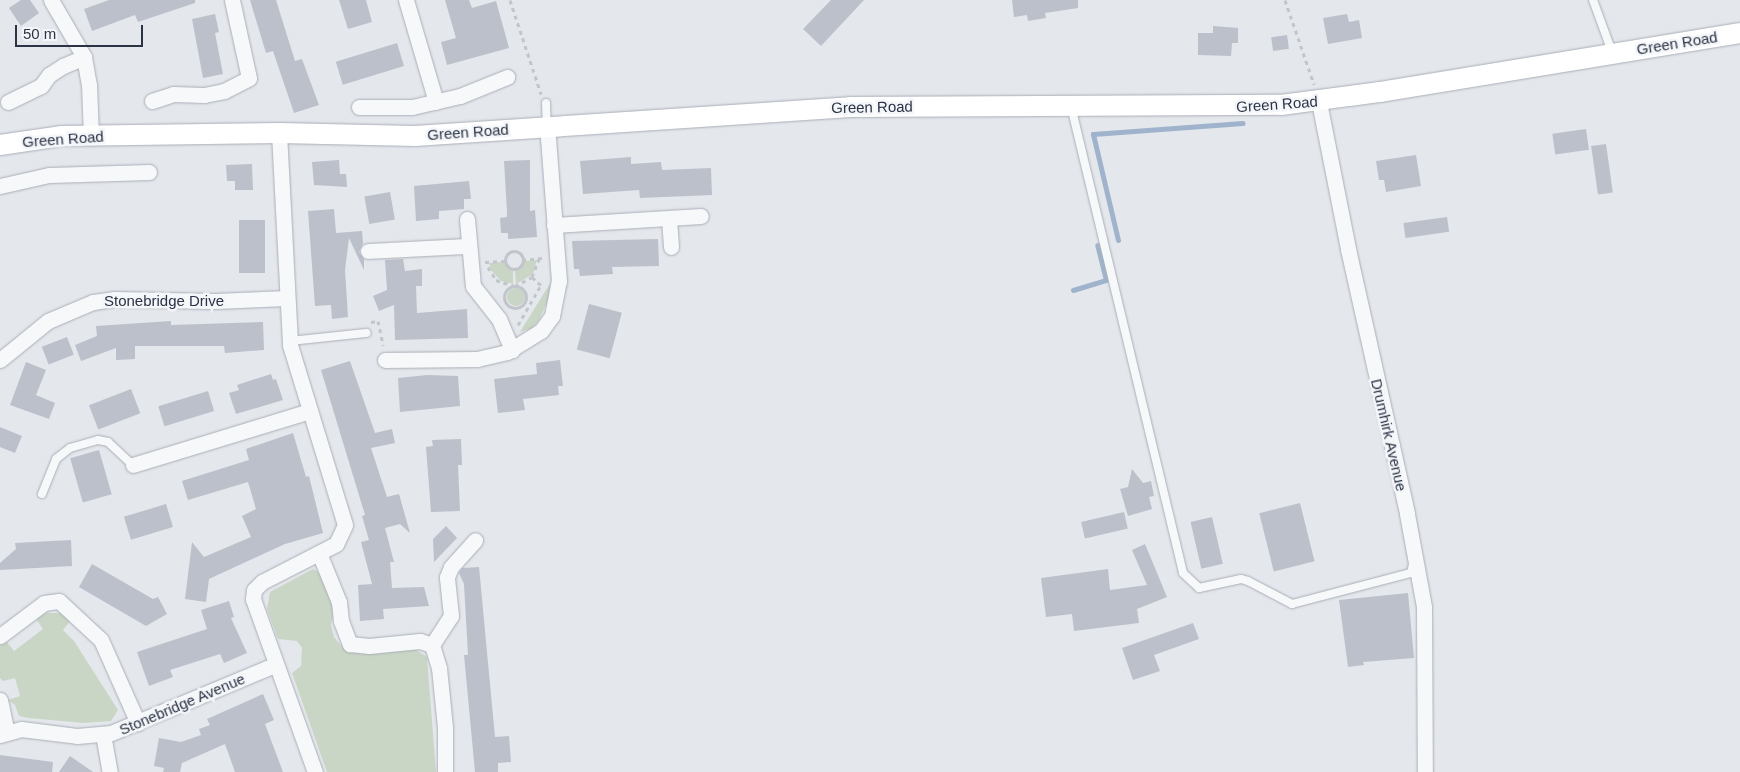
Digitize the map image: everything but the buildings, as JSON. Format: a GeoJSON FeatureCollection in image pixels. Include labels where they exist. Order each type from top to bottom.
{"type":"FeatureCollection","features":[{"type":"Feature","properties":{"kind":"street"},"geometry":{"type":"LineString","coordinates":[[152,101],[173,94],[204,95],[224,91],[249,78],[232,0]]}},
{"type":"Feature","properties":{"kind":"street"},"geometry":{"type":"LineString","coordinates":[[406,0],[436,102]]}},
{"type":"Feature","properties":{"kind":"street"},"geometry":{"type":"LineString","coordinates":[[58,3],[84,57],[89,84],[91,136]]}},
{"type":"Feature","properties":{"kind":"street","name":"Green Road"},"geometry":{"type":"LineString","coordinates":[[0,145],[62,136],[279,133],[415,136],[850,107],[1250,107],[1319,102],[1740,34]]}},
{"type":"Feature","properties":{"kind":"street"},"geometry":{"type":"LineString","coordinates":[[8,102],[41,86],[49,75],[63,66],[84,57]]}},
{"type":"Feature","properties":{"kind":"street"},"geometry":{"type":"LineString","coordinates":[[360,107],[412,107],[436,102],[508,77]]}},
{"type":"Feature","properties":{"kind":"street","name":"Drumhirk Avenue"},"geometry":{"type":"LineString","coordinates":[[1319,102],[1424,607],[1425,772]]}},
{"type":"Feature","properties":{"kind":"street"},"geometry":{"type":"LineString","coordinates":[[385,360],[477,359],[512,350],[541,331],[552,316],[559,281],[547,126]]}},
{"type":"Feature","properties":{"kind":"street"},"geometry":{"type":"LineString","coordinates":[[279,133],[289,341],[345,525],[336,544],[262,582],[254,590],[259,622],[315,772]]}},
{"type":"Feature","properties":{"kind":"street"},"geometry":{"type":"LineString","coordinates":[[0,186],[49,175],[149,172]]}},
{"type":"Feature","properties":{"kind":"street"},"geometry":{"type":"LineString","coordinates":[[554,225],[701,216]]}},
{"type":"Feature","properties":{"kind":"street"},"geometry":{"type":"LineString","coordinates":[[668,218],[671,247]]}},
{"type":"Feature","properties":{"kind":"street"},"geometry":{"type":"LineString","coordinates":[[467,219],[473,286],[499,319],[512,350]]}},
{"type":"Feature","properties":{"kind":"street"},"geometry":{"type":"LineString","coordinates":[[368,251],[468,246]]}},
{"type":"Feature","properties":{"kind":"street","name":"Stonebridge Drive"},"geometry":{"type":"LineString","coordinates":[[1,357],[48,320],[93,302],[115,299],[215,301],[286,298]]}},
{"type":"Feature","properties":{"kind":"street"},"geometry":{"type":"LineString","coordinates":[[133,465],[310,411]]}},
{"type":"Feature","properties":{"kind":"street"},"geometry":{"type":"LineString","coordinates":[[432,645],[451,616],[447,577],[451,567],[475,540]]}},
{"type":"Feature","properties":{"kind":"street"},"geometry":{"type":"LineString","coordinates":[[319,553],[333,582],[350,644],[369,646],[420,640],[432,645]]}},
{"type":"Feature","properties":{"kind":"street"},"geometry":{"type":"LineString","coordinates":[[0,636],[44,603],[59,600],[101,640],[138,724]]}},
{"type":"Feature","properties":{"kind":"street"},"geometry":{"type":"LineString","coordinates":[[432,645],[439,668],[445,727],[445,772]]}},
{"type":"Feature","properties":{"kind":"street","name":"Stonebridge Avenue"},"geometry":{"type":"LineString","coordinates":[[4,734],[21,729],[77,736],[103,734],[138,724],[274,665]]}},
{"type":"Feature","properties":{"kind":"street"},"geometry":{"type":"LineString","coordinates":[[0,700],[4,734]]}},
{"type":"Feature","properties":{"kind":"street"},"geometry":{"type":"LineString","coordinates":[[103,734],[110,772]]}},
{"type":"Feature","properties":{"kind":"lane"},"geometry":{"type":"LineString","coordinates":[[1593,0],[1613,54]]}},
{"type":"Feature","properties":{"kind":"lane"},"geometry":{"type":"LineString","coordinates":[[546,103],[547,126]]}},
{"type":"Feature","properties":{"kind":"lane"},"geometry":{"type":"LineString","coordinates":[[1071,106],[1183,573],[1199,588],[1241,579],[1292,604],[1411,573],[1414,560]]}},
{"type":"Feature","properties":{"kind":"lane"},"geometry":{"type":"LineString","coordinates":[[289,341],[367,333]]}},
{"type":"Feature","properties":{"kind":"lane"},"geometry":{"type":"LineString","coordinates":[[42,494],[56,458],[70,448],[98,440],[108,442],[133,465]]}},
{"type":"Feature","properties":{"kind":"path"},"geometry":{"type":"LineString","coordinates":[[510,0],[546,103]]}},
{"type":"Feature","properties":{"kind":"path"},"geometry":{"type":"LineString","coordinates":[[1285,0],[1319,102]]}},
{"type":"Feature","properties":{"kind":"path"},"geometry":{"type":"LineString","coordinates":[[505,261],[513,251],[522,260]]}},
{"type":"Feature","properties":{"kind":"path"},"geometry":{"type":"LineString","coordinates":[[480,262],[505,261],[514,269],[522,260],[547,258]]}},
{"type":"Feature","properties":{"kind":"path"},"geometry":{"type":"LineString","coordinates":[[487,262],[496,280],[515,286],[524,290],[526,299],[516,308],[505,300],[507,291],[515,286],[532,278],[539,259]]}},
{"type":"Feature","properties":{"kind":"path"},"geometry":{"type":"LineString","coordinates":[[532,278],[541,284]]}},
{"type":"Feature","properties":{"kind":"path"},"geometry":{"type":"LineString","coordinates":[[512,326],[516,329],[544,278]]}},
{"type":"Feature","properties":{"kind":"green space"},"geometry":{"type":"Polygon","coordinates":[[[537,260],[533,274],[516,284],[515,271],[524,261],[537,260]]]}},
{"type":"Feature","properties":{"kind":"green space"},"geometry":{"type":"Polygon","coordinates":[[[503,262],[513,271],[513,284],[501,281],[491,270],[489,263],[503,262]]]}},
{"type":"Feature","properties":{"kind":"green space"},"geometry":{"type":"Polygon","coordinates":[[[551,282],[549,298],[539,320],[532,328],[520,332],[551,282]]]}},
{"type":"Feature","properties":{"kind":"green space"},"geometry":{"type":"Polygon","coordinates":[[[516,288],[522,291],[525,297],[522,303],[516,306],[510,303],[507,297],[510,291],[516,288]]]}},
{"type":"Feature","properties":{"kind":"green space"},"geometry":{"type":"Polygon","coordinates":[[[313,569],[321,573],[325,582],[334,610],[331,625],[334,637],[342,647],[352,651],[411,647],[427,657],[436,772],[327,772],[292,673],[301,666],[302,648],[297,641],[278,639],[267,609],[270,592],[313,569]]]}},
{"type":"Feature","properties":{"kind":"green space"},"geometry":{"type":"Polygon","coordinates":[[[46,613],[61,613],[70,621],[63,630],[74,641],[118,710],[111,721],[84,723],[28,718],[19,716],[15,705],[8,700],[20,696],[15,678],[3,681],[0,678],[0,645],[6,641],[14,651],[43,629],[36,619],[46,613]]]}},
{"type":"Feature","properties":{"kind":"waterway"},"geometry":{"type":"LineString","coordinates":[[1118,240],[1093,134],[1243,123]]}},
{"type":"Feature","properties":{"kind":"waterway"},"geometry":{"type":"LineString","coordinates":[[1073,290],[1106,280],[1097,245]]}}]}
